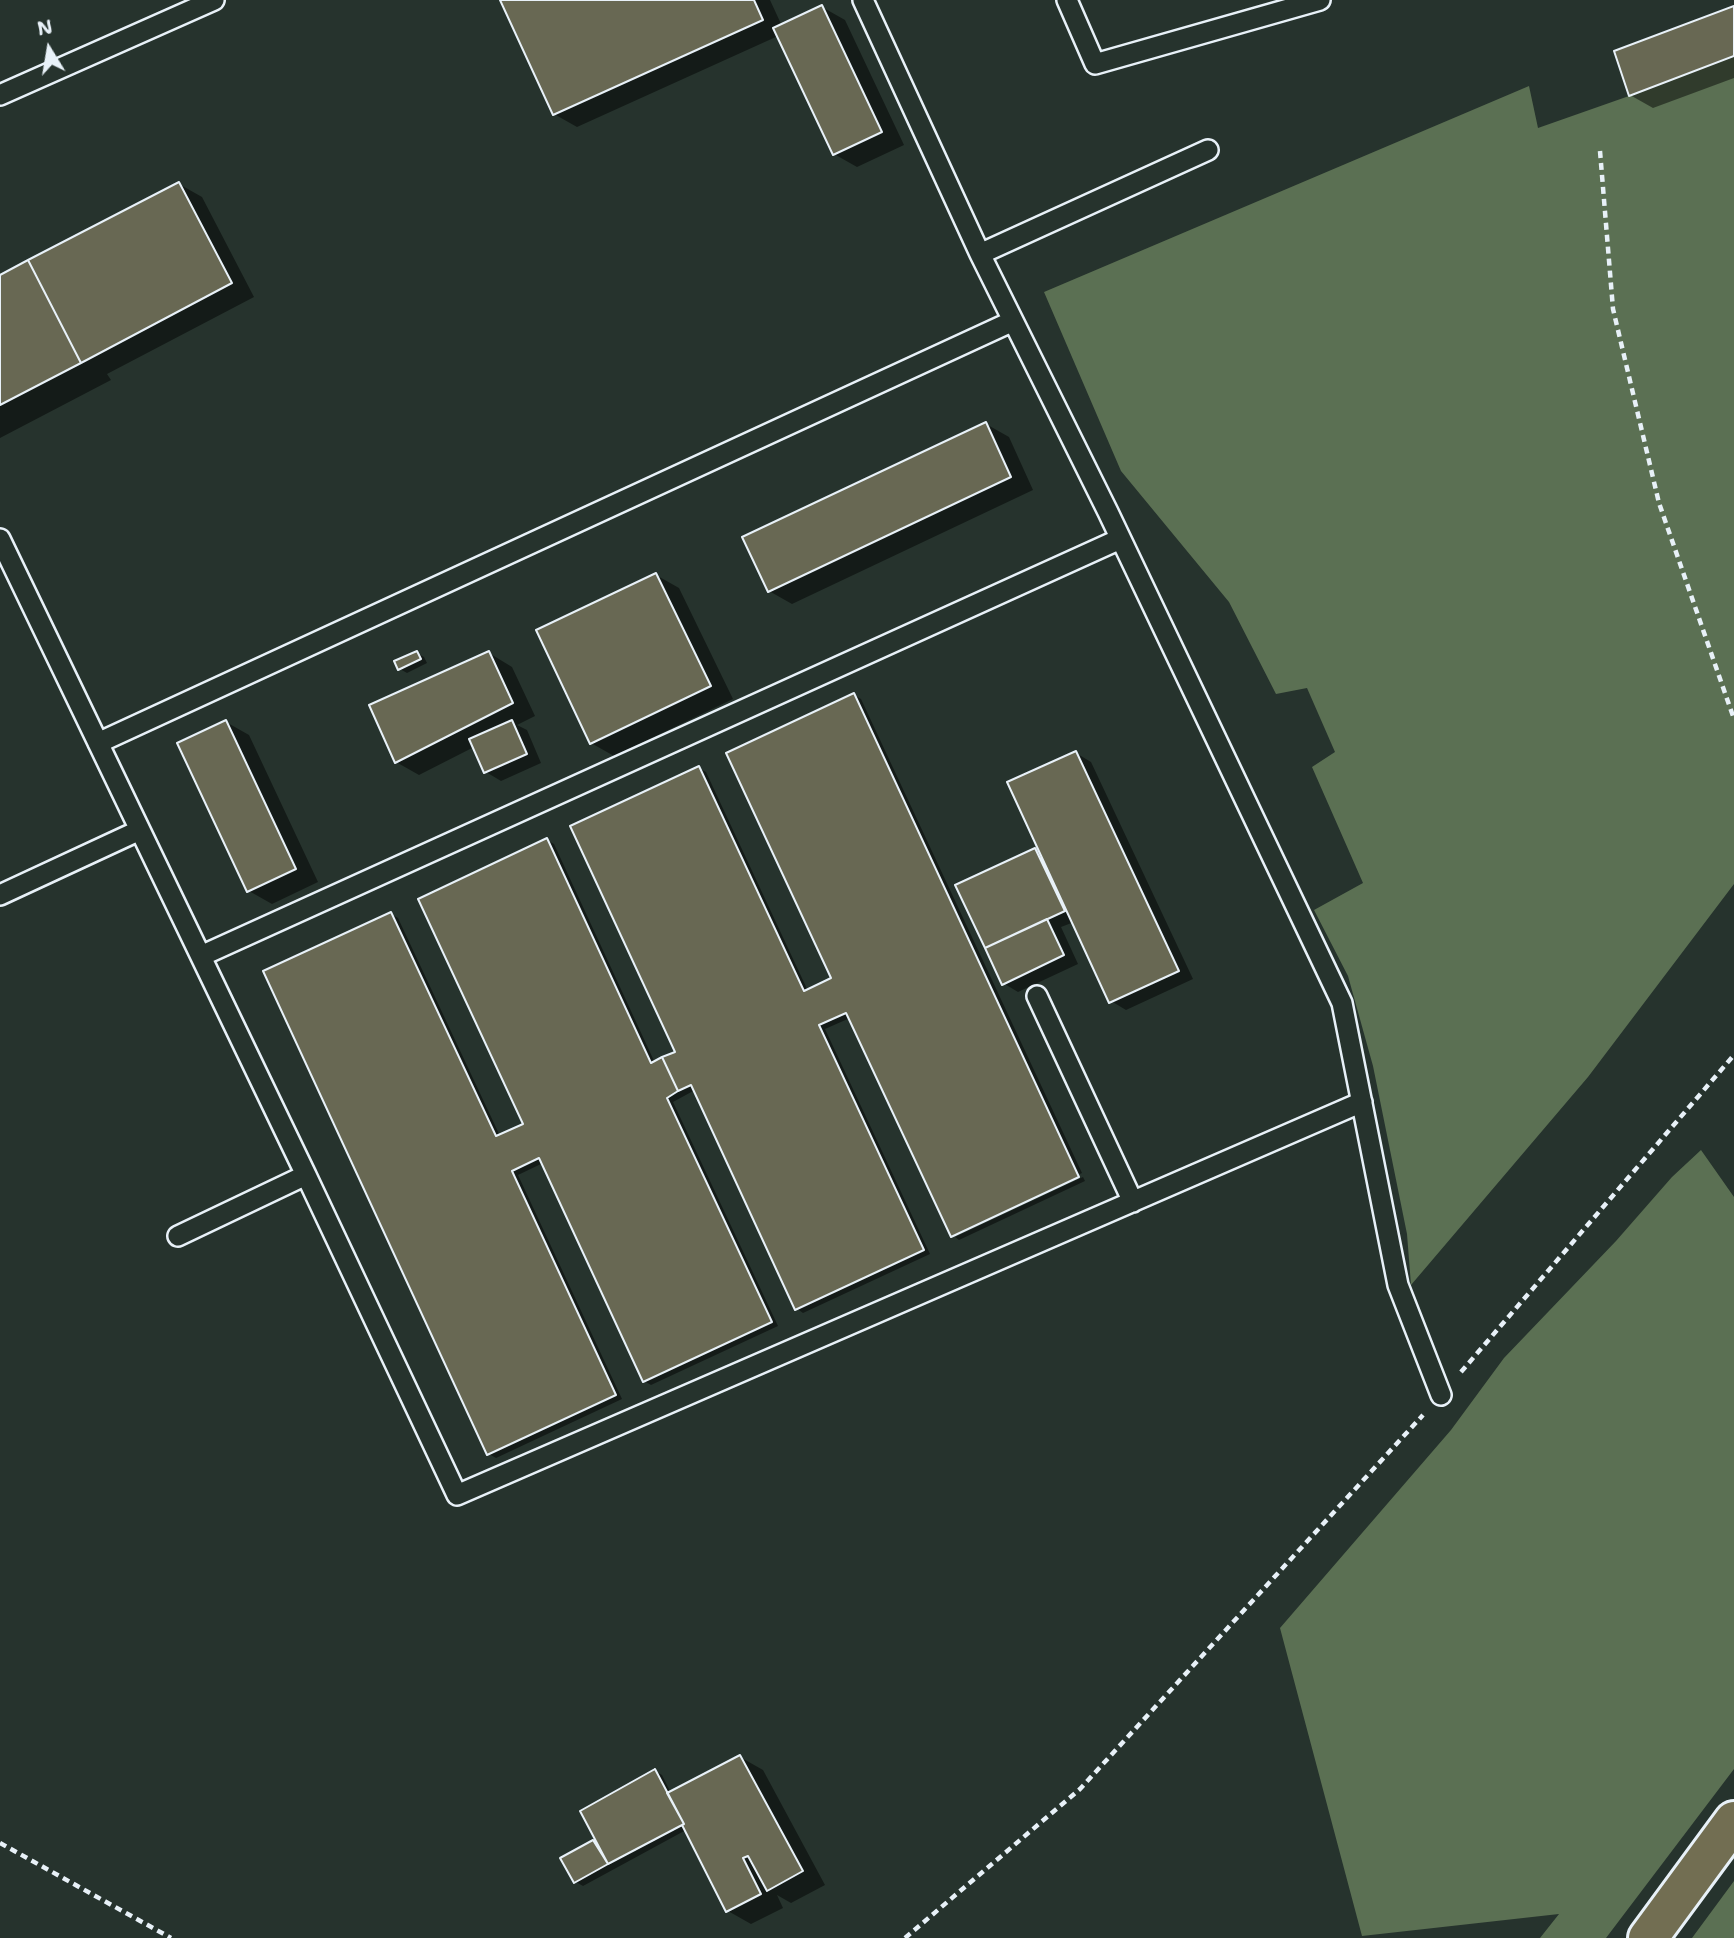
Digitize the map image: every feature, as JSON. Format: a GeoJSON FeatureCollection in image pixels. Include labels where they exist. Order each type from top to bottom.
{"type":"FeatureCollection","features":[{"type":"Feature","properties":{"kind":"highway"},"geometry":{"type":"LineString","coordinates":[[1648,1938],[1734,1821]]}},
{"type":"Feature","properties":{"kind":"lane"},"geometry":{"type":"LineString","coordinates":[[0,95],[214,0]]}},
{"type":"Feature","properties":{"kind":"lane"},"geometry":{"type":"LineString","coordinates":[[863,0],[980,254],[1121,539],[1342,1003],[1398,1285],[1441,1395]]}},
{"type":"Feature","properties":{"kind":"lane"},"geometry":{"type":"LineString","coordinates":[[1068,0],[1096,64],[1320,0]]}},
{"type":"Feature","properties":{"kind":"lane"},"geometry":{"type":"LineString","coordinates":[[980,254],[1208,150]]}},
{"type":"Feature","properties":{"kind":"lane"},"geometry":{"type":"LineString","coordinates":[[98,743],[1013,321]]}},
{"type":"Feature","properties":{"kind":"lane"},"geometry":{"type":"LineString","coordinates":[[0,539],[457,1495],[1362,1102]]}},
{"type":"Feature","properties":{"kind":"lane"},"geometry":{"type":"LineString","coordinates":[[201,956],[1121,539]]}},
{"type":"Feature","properties":{"kind":"lane"},"geometry":{"type":"LineString","coordinates":[[0,895],[140,830]]}},
{"type":"Feature","properties":{"kind":"lane"},"geometry":{"type":"LineString","coordinates":[[1037,996],[1133,1202]]}},
{"type":"Feature","properties":{"kind":"lane"},"geometry":{"type":"LineString","coordinates":[[178,1236],[306,1175]]}},
{"type":"Feature","properties":{"kind":"path"},"geometry":{"type":"LineString","coordinates":[[1600,151],[1613,309],[1658,503],[1734,719]]}},
{"type":"Feature","properties":{"kind":"path"},"geometry":{"type":"LineString","coordinates":[[905,1938],[1080,1789],[1441,1395],[1734,1055]]}},
{"type":"Feature","properties":{"kind":"path"},"geometry":{"type":"LineString","coordinates":[[0,1843],[171,1938]]}},
{"type":"Feature","properties":{"kind":"green space"},"geometry":{"type":"Polygon","coordinates":[[[1734,56],[1734,884],[1588,1077],[1411,1285],[1407,1234],[1373,1066],[1348,976],[1314,910],[1363,883],[1312,767],[1335,752],[1307,688],[1276,694],[1229,602],[1121,471],[1044,292],[1529,86],[1538,128],[1734,56]]]}},
{"type":"Feature","properties":{"kind":"green space"},"geometry":{"type":"Polygon","coordinates":[[[1701,1150],[1734,1197],[1734,1769],[1606,1938],[1540,1938],[1559,1914],[1362,1936],[1280,1628],[1451,1430],[1504,1358],[1616,1241],[1672,1177],[1701,1150]]]}},
{"type":"Feature","properties":{"kind":"green space"},"geometry":{"type":"Polygon","coordinates":[[[1734,1881],[1734,1938],[1692,1938],[1734,1881]]]}},
{"type":"Feature","properties":{"kind":"building"},"geometry":{"type":"Polygon","coordinates":[[[500,0],[754,0],[763,20],[553,115],[500,0]]]}},
{"type":"Feature","properties":{"kind":"building"},"geometry":{"type":"Polygon","coordinates":[[[822,5],[882,132],[833,155],[773,28],[822,5]]]}},
{"type":"Feature","properties":{"kind":"building"},"geometry":{"type":"Polygon","coordinates":[[[1734,6],[1734,56],[1629,96],[1614,51],[1734,6]]]}},
{"type":"Feature","properties":{"kind":"building"},"geometry":{"type":"Polygon","coordinates":[[[179,182],[232,283],[81,363],[28,260],[179,182]]]}},
{"type":"Feature","properties":{"kind":"building"},"geometry":{"type":"Polygon","coordinates":[[[28,260],[81,363],[0,405],[0,275],[28,260]]]}},
{"type":"Feature","properties":{"kind":"building"},"geometry":{"type":"Polygon","coordinates":[[[986,422],[1011,477],[768,592],[742,537],[986,422]]]}},
{"type":"Feature","properties":{"kind":"building"},"geometry":{"type":"Polygon","coordinates":[[[656,573],[711,686],[590,744],[536,630],[656,573]]]}},
{"type":"Feature","properties":{"kind":"building"},"geometry":{"type":"Polygon","coordinates":[[[417,651],[421,659],[398,670],[394,661],[417,651]]]}},
{"type":"Feature","properties":{"kind":"building"},"geometry":{"type":"Polygon","coordinates":[[[489,651],[513,703],[395,763],[369,705],[489,651]]]}},
{"type":"Feature","properties":{"kind":"building"},"geometry":{"type":"Polygon","coordinates":[[[854,693],[1079,1177],[951,1237],[846,1013],[819,1025],[924,1250],[795,1310],[691,1085],[678,1091],[662,1057],[675,1052],[570,826],[699,766],[804,991],[831,978],[726,753],[854,693]]]}},
{"type":"Feature","properties":{"kind":"building"},"geometry":{"type":"Polygon","coordinates":[[[226,720],[296,869],[247,892],[177,743],[226,720]]]}},
{"type":"Feature","properties":{"kind":"building"},"geometry":{"type":"Polygon","coordinates":[[[512,720],[527,754],[484,773],[469,739],[512,720]]]}},
{"type":"Feature","properties":{"kind":"building"},"geometry":{"type":"Polygon","coordinates":[[[1076,751],[1179,971],[1109,1003],[1007,782],[1076,751]]]}},
{"type":"Feature","properties":{"kind":"building"},"geometry":{"type":"Polygon","coordinates":[[[547,838],[651,1063],[662,1057],[678,1091],[667,1098],[772,1322],[643,1382],[539,1158],[512,1171],[616,1395],[487,1455],[263,971],[391,912],[496,1136],[523,1124],[418,899],[547,838]]]}},
{"type":"Feature","properties":{"kind":"building"},"geometry":{"type":"Polygon","coordinates":[[[1035,848],[1065,911],[985,948],[955,885],[1035,848]]]}},
{"type":"Feature","properties":{"kind":"building"},"geometry":{"type":"Polygon","coordinates":[[[1047,919],[1064,955],[1002,985],[985,948],[1047,919]]]}},
{"type":"Feature","properties":{"kind":"building"},"geometry":{"type":"Polygon","coordinates":[[[740,1755],[803,1871],[767,1891],[748,1856],[743,1858],[761,1894],[726,1912],[667,1793],[740,1755]]]}},
{"type":"Feature","properties":{"kind":"building"},"geometry":{"type":"Polygon","coordinates":[[[655,1769],[684,1824],[608,1864],[580,1811],[655,1769]]]}},
{"type":"Feature","properties":{"kind":"building"},"geometry":{"type":"Polygon","coordinates":[[[593,1840],[608,1864],[574,1883],[560,1858],[593,1840]]]}}]}
